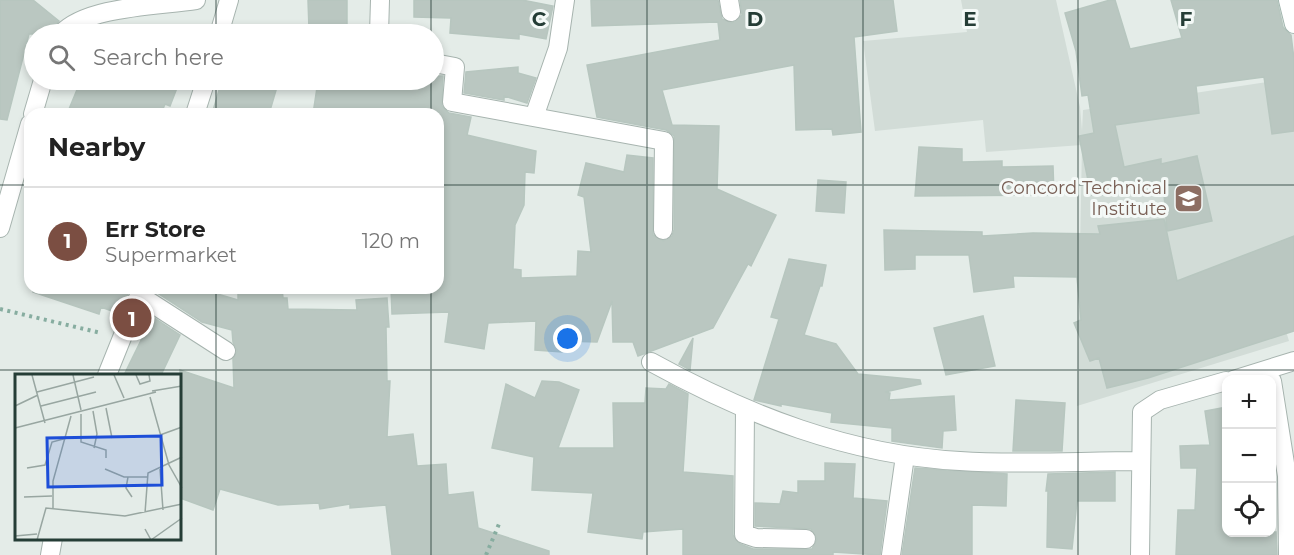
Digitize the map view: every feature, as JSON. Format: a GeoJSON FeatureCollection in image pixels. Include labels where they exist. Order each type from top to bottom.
{"type":"FeatureCollection","features":[{"type":"Feature","properties":{"kind":"street"},"geometry":{"type":"LineString","coordinates":[[76,24],[94,15],[196,0]]}},
{"type":"Feature","properties":{"kind":"street"},"geometry":{"type":"LineString","coordinates":[[222,24],[229,0]]}},
{"type":"Feature","properties":{"kind":"street"},"geometry":{"type":"LineString","coordinates":[[379,24],[380,0]]}},
{"type":"Feature","properties":{"kind":"street"},"geometry":{"type":"LineString","coordinates":[[534,117],[558,48],[565,0]]}},
{"type":"Feature","properties":{"kind":"street"},"geometry":{"type":"LineString","coordinates":[[1288,0],[1294,24]]}},
{"type":"Feature","properties":{"kind":"street"},"geometry":{"type":"LineString","coordinates":[[444,65],[455,67],[452,102],[664,141],[663,230]]}},
{"type":"Feature","properties":{"kind":"street"},"geometry":{"type":"LineString","coordinates":[[35,108],[40,90]]}},
{"type":"Feature","properties":{"kind":"street"},"geometry":{"type":"LineString","coordinates":[[197,108],[203,90]]}},
{"type":"Feature","properties":{"kind":"street"},"geometry":{"type":"LineString","coordinates":[[2,217],[24,144]]}},
{"type":"Feature","properties":{"kind":"street"},"geometry":{"type":"LineString","coordinates":[[107,374],[139,294]]}},
{"type":"Feature","properties":{"kind":"street"},"geometry":{"type":"LineString","coordinates":[[144,294],[226,351]]}},
{"type":"Feature","properties":{"kind":"street"},"geometry":{"type":"LineString","coordinates":[[1274,375],[1294,361]]}},
{"type":"Feature","properties":{"kind":"street"},"geometry":{"type":"LineString","coordinates":[[651,362],[709,394],[788,427],[867,449],[960,462],[1141,460]]}},
{"type":"Feature","properties":{"kind":"street"},"geometry":{"type":"LineString","coordinates":[[1140,555],[1143,412],[1161,400],[1222,382]]}},
{"type":"Feature","properties":{"kind":"street"},"geometry":{"type":"LineString","coordinates":[[1276,408],[1287,476],[1288,555]]}},
{"type":"Feature","properties":{"kind":"street"},"geometry":{"type":"LineString","coordinates":[[745,409],[744,534],[756,538],[806,539]]}},
{"type":"Feature","properties":{"kind":"street"},"geometry":{"type":"LineString","coordinates":[[891,555],[905,456]]}},
{"type":"Feature","properties":{"kind":"street"},"geometry":{"type":"LineString","coordinates":[[50,555],[53,540]]}},
{"type":"Feature","properties":{"kind":"path"},"geometry":{"type":"LineString","coordinates":[[0,309],[123,338]]}},
{"type":"Feature","properties":{"kind":"path"},"geometry":{"type":"LineString","coordinates":[[486,555],[499,524]]}},
{"type":"Feature","properties":{"kind":"shaded area","name":"Concord Technical Institute"},"geometry":{"type":"Polygon","coordinates":[[[961,0],[1056,0],[1080,107],[1082,131],[1083,110],[1294,78],[1294,285],[1274,292],[1289,341],[1077,406],[1082,145],[986,152],[983,120],[875,131],[863,41],[967,32],[961,0]]]}},
{"type":"Feature","properties":{"kind":"building"},"geometry":{"type":"Polygon","coordinates":[[[0,0],[33,0],[59,21],[56,24],[24,24],[24,54],[7,120],[0,119],[0,0]]]}},
{"type":"Feature","properties":{"kind":"building"},"geometry":{"type":"Polygon","coordinates":[[[308,0],[347,0],[347,24],[309,24],[308,0]]]}},
{"type":"Feature","properties":{"kind":"building"},"geometry":{"type":"Polygon","coordinates":[[[414,0],[522,0],[553,6],[546,39],[519,34],[519,39],[450,33],[451,18],[414,17],[414,0]]]}},
{"type":"Feature","properties":{"kind":"building"},"geometry":{"type":"Polygon","coordinates":[[[591,0],[718,0],[722,19],[732,23],[742,15],[740,0],[893,0],[897,31],[854,37],[861,132],[833,135],[832,129],[796,130],[794,65],[662,90],[672,125],[719,126],[717,189],[776,215],[751,266],[748,264],[713,328],[638,356],[633,342],[613,342],[612,301],[597,342],[562,341],[562,352],[535,350],[536,321],[488,323],[484,349],[445,342],[449,312],[392,314],[391,294],[444,294],[444,108],[449,113],[471,117],[467,135],[536,151],[534,173],[525,172],[524,205],[515,225],[513,269],[521,270],[521,278],[577,276],[578,251],[591,252],[584,197],[578,195],[586,163],[624,172],[627,155],[653,158],[653,235],[663,241],[672,236],[674,230],[674,136],[666,130],[597,117],[587,65],[720,40],[718,22],[592,26],[591,0]]]}},
{"type":"Feature","properties":{"kind":"building"},"geometry":{"type":"Polygon","coordinates":[[[1115,0],[1130,49],[1182,38],[1171,0],[1277,0],[1283,27],[1291,35],[1294,59],[1294,131],[1272,134],[1264,77],[1196,86],[1199,113],[1115,125],[1124,167],[1161,159],[1161,164],[1197,156],[1212,221],[1167,231],[1164,194],[1091,195],[1079,136],[1094,133],[1088,95],[1082,96],[1076,51],[1065,13],[1115,0]]]}},
{"type":"Feature","properties":{"kind":"building"},"geometry":{"type":"Polygon","coordinates":[[[518,67],[518,73],[536,78],[527,103],[504,96],[504,100],[464,93],[466,72],[518,67]]]}},
{"type":"Feature","properties":{"kind":"building"},"geometry":{"type":"Polygon","coordinates":[[[77,90],[176,90],[170,106],[165,104],[163,108],[69,108],[77,90]]]}},
{"type":"Feature","properties":{"kind":"building"},"geometry":{"type":"Polygon","coordinates":[[[219,90],[276,90],[271,108],[214,108],[219,90]]]}},
{"type":"Feature","properties":{"kind":"building"},"geometry":{"type":"Polygon","coordinates":[[[317,90],[443,90],[442,106],[444,108],[314,108],[317,90]]]}},
{"type":"Feature","properties":{"kind":"building"},"geometry":{"type":"Polygon","coordinates":[[[919,147],[962,149],[962,162],[1002,161],[1002,167],[1053,166],[1054,195],[915,196],[919,147]]]}},
{"type":"Feature","properties":{"kind":"building"},"geometry":{"type":"Polygon","coordinates":[[[818,180],[846,182],[844,213],[816,211],[818,180]]]}},
{"type":"Feature","properties":{"kind":"building"},"geometry":{"type":"Polygon","coordinates":[[[1164,219],[1177,281],[1294,236],[1294,331],[1148,378],[1107,388],[1099,358],[1090,361],[1074,323],[1081,320],[1077,277],[1013,276],[1014,287],[974,292],[969,255],[915,255],[915,269],[885,270],[884,230],[982,232],[982,236],[1033,233],[1100,234],[1098,226],[1164,219]]]}},
{"type":"Feature","properties":{"kind":"building"},"geometry":{"type":"Polygon","coordinates":[[[789,259],[826,265],[822,286],[820,286],[804,335],[836,344],[858,374],[920,380],[921,384],[885,392],[890,393],[889,400],[954,396],[956,430],[943,431],[942,448],[892,441],[892,428],[831,422],[832,413],[754,400],[779,319],[771,317],[789,259]]]}},
{"type":"Feature","properties":{"kind":"building"},"geometry":{"type":"Polygon","coordinates":[[[39,294],[128,294],[120,314],[101,307],[99,314],[39,294]]]}},
{"type":"Feature","properties":{"kind":"building"},"geometry":{"type":"Polygon","coordinates":[[[159,294],[217,294],[238,300],[238,294],[283,294],[283,298],[287,298],[288,309],[357,310],[356,300],[387,298],[389,327],[386,327],[387,381],[390,381],[387,437],[413,434],[417,466],[446,464],[448,495],[473,492],[478,528],[549,551],[549,555],[392,555],[386,505],[350,508],[350,504],[320,509],[319,503],[278,505],[220,489],[213,510],[182,499],[182,374],[180,370],[234,388],[233,359],[237,351],[233,342],[232,330],[202,322],[159,294]]]}},
{"type":"Feature","properties":{"kind":"building"},"geometry":{"type":"Polygon","coordinates":[[[145,312],[180,335],[161,374],[124,374],[149,324],[141,321],[145,312]]]}},
{"type":"Feature","properties":{"kind":"building"},"geometry":{"type":"Polygon","coordinates":[[[983,316],[995,366],[946,375],[934,328],[983,316]]]}},
{"type":"Feature","properties":{"kind":"building"},"geometry":{"type":"Polygon","coordinates":[[[693,338],[690,370],[679,364],[693,338]]]}},
{"type":"Feature","properties":{"kind":"building"},"geometry":{"type":"Polygon","coordinates":[[[542,381],[559,382],[579,390],[558,448],[614,448],[613,403],[645,403],[646,388],[666,389],[669,384],[688,394],[683,472],[733,476],[733,535],[740,544],[753,549],[812,549],[817,539],[811,529],[755,526],[755,503],[780,504],[783,491],[798,493],[798,481],[825,481],[825,463],[855,464],[853,498],[887,501],[880,555],[833,552],[833,555],[683,555],[683,529],[643,532],[642,539],[588,532],[593,493],[532,490],[534,457],[492,448],[506,384],[535,398],[542,381]]]}},
{"type":"Feature","properties":{"kind":"building"},"geometry":{"type":"Polygon","coordinates":[[[1016,400],[1065,403],[1062,451],[1013,451],[1016,400]]]}},
{"type":"Feature","properties":{"kind":"building"},"geometry":{"type":"Polygon","coordinates":[[[1222,408],[1222,537],[1276,537],[1276,532],[1277,555],[1176,555],[1178,510],[1195,510],[1197,468],[1181,468],[1180,446],[1210,445],[1205,411],[1222,408]]]}},
{"type":"Feature","properties":{"kind":"building"},"geometry":{"type":"Polygon","coordinates":[[[915,468],[1007,474],[1006,506],[972,505],[972,555],[902,555],[915,468]]]}},
{"type":"Feature","properties":{"kind":"building"},"geometry":{"type":"Polygon","coordinates":[[[1115,472],[1115,501],[1077,501],[1072,549],[1047,547],[1048,474],[1115,472]]]}},
{"type":"Feature","properties":{"kind":"place","name":"Concord Technical Institute"},"geometry":{"type":"Point","coordinates":[1188,198]}},
{"type":"Feature","properties":{"kind":"place","name":"Err Store"},"geometry":{"type":"Point","coordinates":[132,318]}}]}
